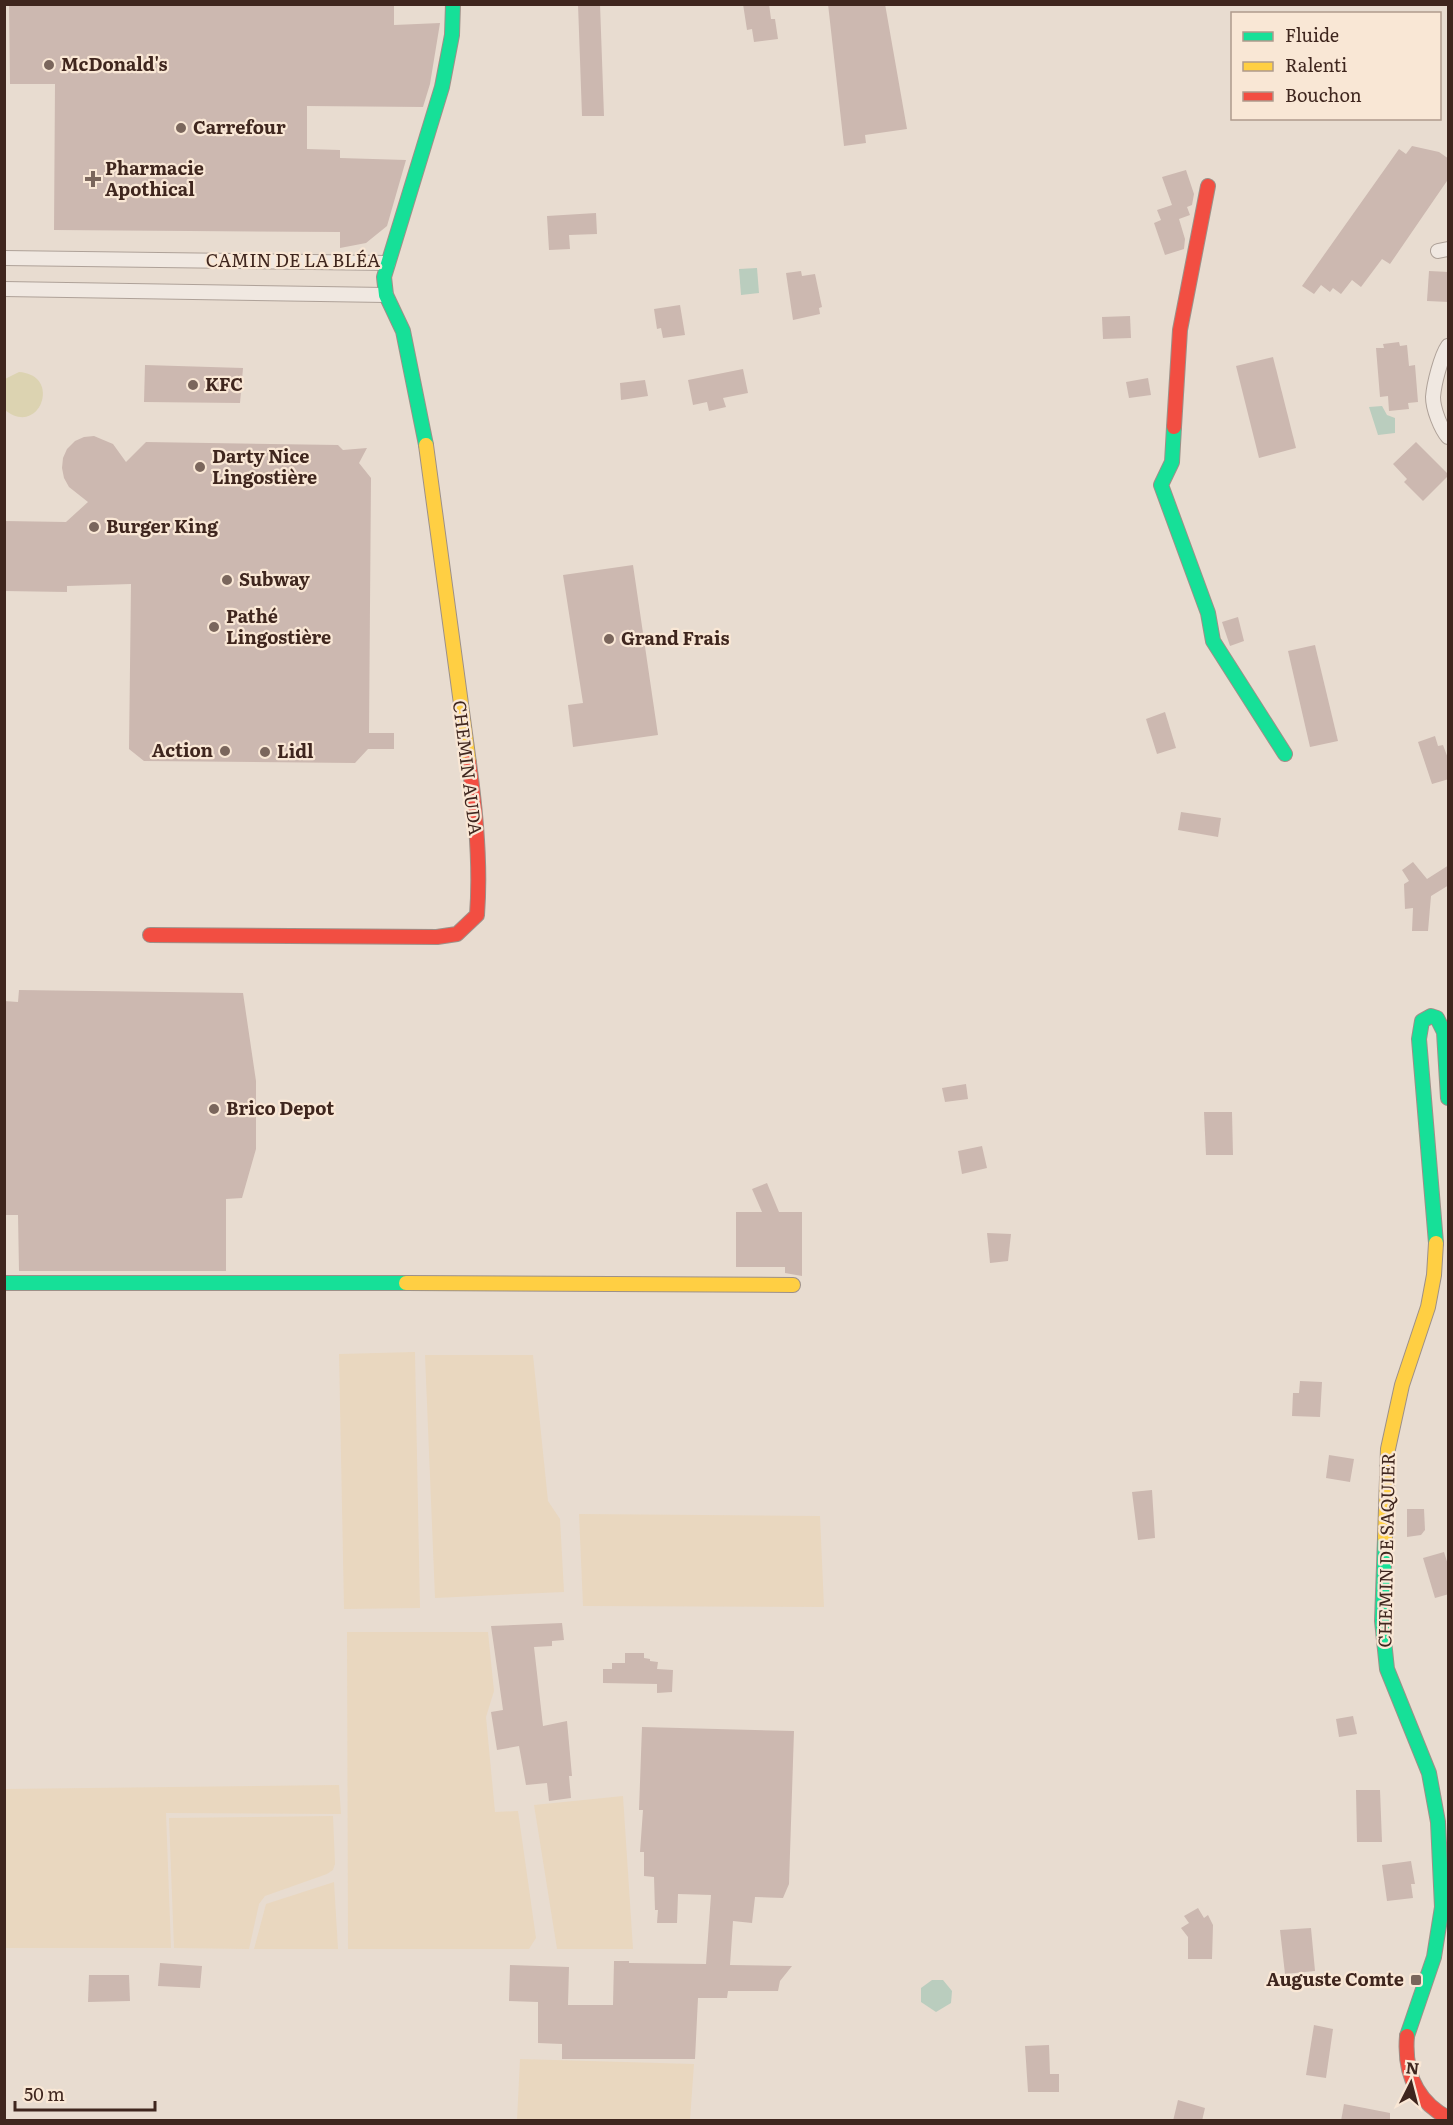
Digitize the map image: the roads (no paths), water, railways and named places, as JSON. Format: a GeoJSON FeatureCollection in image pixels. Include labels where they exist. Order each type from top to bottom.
{"type":"FeatureCollection","features":[{"type":"Feature","properties":{"kind":"street","name":"CAMIN DE LA BLÉA"},"geometry":{"type":"LineString","coordinates":[[4,258],[388,263],[442,87],[452,34],[453,4]]}},
{"type":"Feature","properties":{"kind":"street"},"geometry":{"type":"LineString","coordinates":[[1208,186],[1180,330],[1172,462],[1161,485],[1208,613],[1213,640],[1285,754]]}},
{"type":"Feature","properties":{"kind":"street"},"geometry":{"type":"LineString","coordinates":[[386,295],[384,277],[388,263]]}},
{"type":"Feature","properties":{"kind":"street","name":"CAMIN DE LA BLÉA"},"geometry":{"type":"LineString","coordinates":[[4,290],[386,295]]}},
{"type":"Feature","properties":{"kind":"street","name":"CHEMIN AUDA"},"geometry":{"type":"LineString","coordinates":[[150,935],[437,937],[457,934],[477,915],[479,886],[475,806],[456,680],[424,429],[403,331],[386,295]]}},
{"type":"Feature","properties":{"kind":"street"},"geometry":{"type":"LineString","coordinates":[[1449,346],[1443,353],[1433,398],[1442,431],[1449,437]]}},
{"type":"Feature","properties":{"kind":"street","name":"CHEMIN DE SAQUIER"},"geometry":{"type":"LineString","coordinates":[[1449,1098],[1442,1022],[1436,1017],[1429,1017],[1422,1021],[1419,1039],[1436,1237],[1434,1275],[1428,1307],[1402,1385],[1388,1449],[1382,1621],[1387,1669],[1429,1773],[1438,1822],[1442,1875],[1442,1907],[1438,1943],[1408,2031],[1406,2044],[1408,2068],[1421,2099],[1437,2113],[1449,2118]]}},
{"type":"Feature","properties":{"kind":"street"},"geometry":{"type":"LineString","coordinates":[[4,1283],[511,1282],[793,1285]]}},
{"type":"Feature","properties":{"kind":"place","name":"McDonald's"},"geometry":{"type":"Point","coordinates":[49,65]}},
{"type":"Feature","properties":{"kind":"place","name":"Carrefour"},"geometry":{"type":"Point","coordinates":[181,128]}},
{"type":"Feature","properties":{"kind":"place","name":"Pharmacie Apothical"},"geometry":{"type":"Point","coordinates":[93,179]}},
{"type":"Feature","properties":{"kind":"place","name":"KFC"},"geometry":{"type":"Point","coordinates":[193,385]}},
{"type":"Feature","properties":{"kind":"place","name":"Darty Nice Lingostière"},"geometry":{"type":"Point","coordinates":[200,467]}},
{"type":"Feature","properties":{"kind":"place","name":"Burger King"},"geometry":{"type":"Point","coordinates":[94,527]}},
{"type":"Feature","properties":{"kind":"place","name":"Subway"},"geometry":{"type":"Point","coordinates":[227,580]}},
{"type":"Feature","properties":{"kind":"place","name":"Pathé Lingostière"},"geometry":{"type":"Point","coordinates":[214,627]}},
{"type":"Feature","properties":{"kind":"place","name":"Grand Frais"},"geometry":{"type":"Point","coordinates":[609,639]}},
{"type":"Feature","properties":{"kind":"place","name":"Action"},"geometry":{"type":"Point","coordinates":[225,751]}},
{"type":"Feature","properties":{"kind":"place","name":"Lidl"},"geometry":{"type":"Point","coordinates":[265,752]}},
{"type":"Feature","properties":{"kind":"place","name":"Brico Depot"},"geometry":{"type":"Point","coordinates":[214,1109]}},
{"type":"Feature","properties":{"kind":"place","name":"Auguste Comte"},"geometry":{"type":"Point","coordinates":[1416,1980]}}]}
